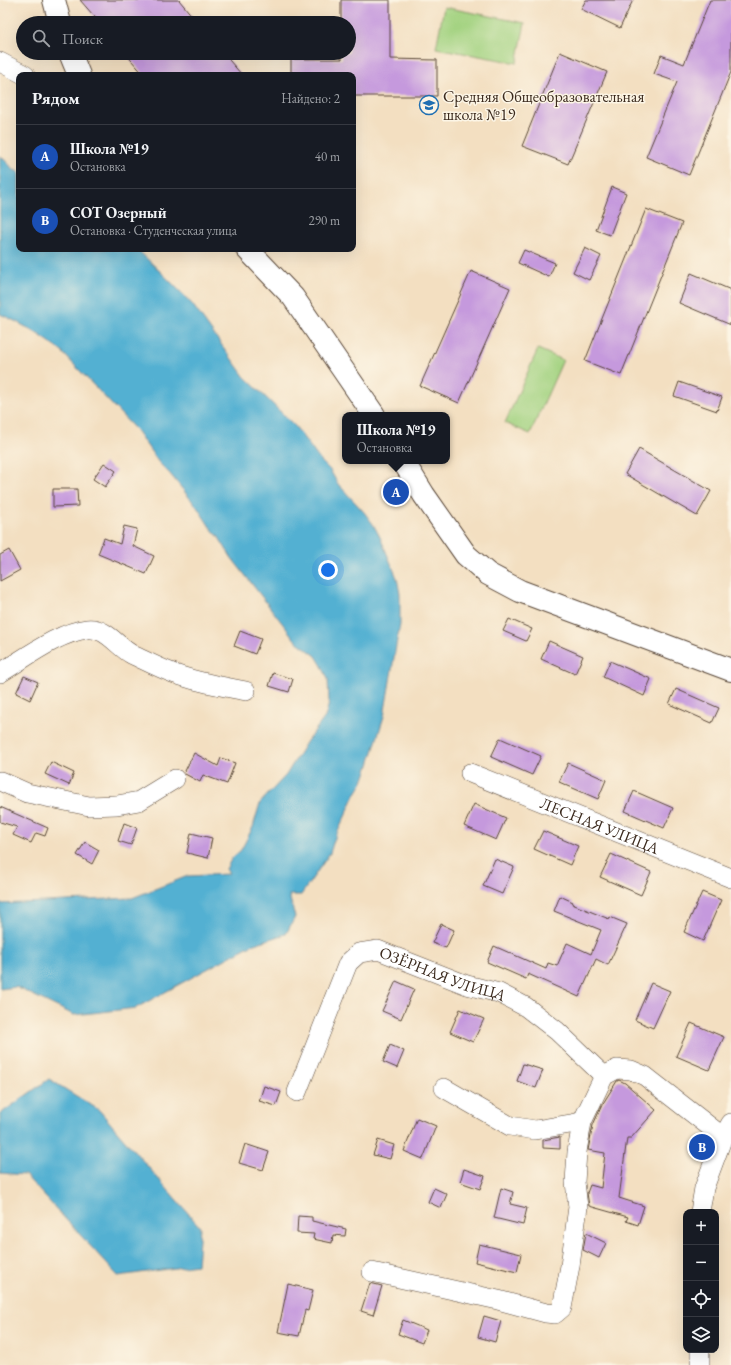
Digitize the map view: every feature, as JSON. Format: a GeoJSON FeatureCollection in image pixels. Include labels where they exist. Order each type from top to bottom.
{"type":"FeatureCollection","features":[{"type":"Feature","properties":{"kind":"street"},"geometry":{"type":"LineString","coordinates":[[54,0],[58,16]]}},
{"type":"Feature","properties":{"kind":"street"},"geometry":{"type":"LineString","coordinates":[[73,60],[78,72]]}},
{"type":"Feature","properties":{"kind":"street"},"geometry":{"type":"LineString","coordinates":[[0,62],[19,72]]}},
{"type":"Feature","properties":{"kind":"street"},"geometry":{"type":"LineString","coordinates":[[250,252],[293,297],[372,412]]}},
{"type":"Feature","properties":{"kind":"street"},"geometry":{"type":"LineString","coordinates":[[405,464],[424,495],[466,555],[488,574],[520,591],[731,670]]}},
{"type":"Feature","properties":{"kind":"street"},"geometry":{"type":"LineString","coordinates":[[0,673],[53,641],[70,633],[88,629],[104,633],[131,654],[180,676],[246,691]]}},
{"type":"Feature","properties":{"kind":"street","name":"ЛЕСНАЯ УЛИЦА"},"geometry":{"type":"LineString","coordinates":[[470,773],[731,878]]}},
{"type":"Feature","properties":{"kind":"street"},"geometry":{"type":"LineString","coordinates":[[0,781],[27,793],[89,806],[118,805],[139,801],[175,779]]}},
{"type":"Feature","properties":{"kind":"street","name":"ОЗЁРНАЯ УЛИЦА"},"geometry":{"type":"LineString","coordinates":[[297,1092],[348,963],[359,953],[378,950],[466,985],[499,993],[526,1007],[557,1031],[604,1076]]}},
{"type":"Feature","properties":{"kind":"street"},"geometry":{"type":"LineString","coordinates":[[372,1272],[498,1300],[546,1313],[555,1314],[559,1311],[562,1308],[570,1266],[578,1207],[575,1182],[577,1152],[582,1122],[604,1076],[617,1068],[631,1070],[645,1076],[727,1130],[704,1188],[700,1209]]}},
{"type":"Feature","properties":{"kind":"street"},"geometry":{"type":"LineString","coordinates":[[444,1088],[510,1126],[535,1130],[582,1122]]}},
{"type":"Feature","properties":{"kind":"street"},"geometry":{"type":"LineString","coordinates":[[700,1353],[700,1365]]}},
{"type":"Feature","properties":{"kind":"green space"},"geometry":{"type":"Polygon","coordinates":[[[444,7],[525,23],[517,63],[436,48],[444,7]]]}},
{"type":"Feature","properties":{"kind":"green space"},"geometry":{"type":"Polygon","coordinates":[[[538,349],[563,360],[530,434],[505,423],[538,349]]]}},
{"type":"Feature","properties":{"kind":"water"},"geometry":{"type":"Polygon","coordinates":[[[0,155],[16,171],[16,252],[140,252],[192,304],[244,376],[295,426],[320,460],[330,470],[338,484],[364,512],[380,537],[397,578],[400,594],[400,625],[384,716],[368,768],[363,782],[356,793],[334,840],[330,853],[301,895],[289,895],[295,917],[286,934],[251,945],[136,1008],[74,1015],[16,987],[0,989],[0,904],[132,898],[188,876],[229,874],[226,869],[232,858],[241,850],[253,827],[260,803],[286,775],[307,741],[325,717],[329,703],[328,679],[316,656],[296,641],[231,557],[197,507],[159,463],[136,430],[62,352],[32,331],[0,314],[0,155]]]}},
{"type":"Feature","properties":{"kind":"water"},"geometry":{"type":"Polygon","coordinates":[[[49,1079],[99,1110],[200,1227],[197,1265],[118,1276],[25,1175],[0,1173],[0,1114],[49,1079]]]}},
{"type":"Feature","properties":{"kind":"building"},"geometry":{"type":"Polygon","coordinates":[[[80,0],[179,0],[192,16],[94,16],[80,0]]]}},
{"type":"Feature","properties":{"kind":"building"},"geometry":{"type":"Polygon","coordinates":[[[341,0],[390,0],[390,59],[437,60],[437,96],[356,96],[356,72],[291,72],[291,60],[356,60],[356,16],[341,16],[341,0]]]}},
{"type":"Feature","properties":{"kind":"building"},"geometry":{"type":"Polygon","coordinates":[[[586,0],[633,0],[620,28],[581,9],[586,0]]]}},
{"type":"Feature","properties":{"kind":"building"},"geometry":{"type":"Polygon","coordinates":[[[710,0],[731,0],[731,72],[689,175],[646,157],[677,82],[654,74],[661,55],[684,64],[710,0]]]}},
{"type":"Feature","properties":{"kind":"building"},"geometry":{"type":"Polygon","coordinates":[[[560,52],[607,72],[568,164],[522,146],[560,52]]]}},
{"type":"Feature","properties":{"kind":"building"},"geometry":{"type":"Polygon","coordinates":[[[131,60],[229,60],[239,72],[141,72],[131,60]]]}},
{"type":"Feature","properties":{"kind":"building"},"geometry":{"type":"Polygon","coordinates":[[[612,187],[626,193],[610,235],[596,230],[612,187]]]}},
{"type":"Feature","properties":{"kind":"building"},"geometry":{"type":"Polygon","coordinates":[[[646,209],[682,223],[621,375],[585,361],[646,209]]]}},
{"type":"Feature","properties":{"kind":"building"},"geometry":{"type":"Polygon","coordinates":[[[585,248],[601,256],[589,280],[573,272],[585,248]]]}},
{"type":"Feature","properties":{"kind":"building"},"geometry":{"type":"Polygon","coordinates":[[[524,250],[555,263],[549,277],[518,263],[524,250]]]}},
{"type":"Feature","properties":{"kind":"building"},"geometry":{"type":"Polygon","coordinates":[[[471,271],[510,288],[459,403],[420,386],[471,271]]]}},
{"type":"Feature","properties":{"kind":"building"},"geometry":{"type":"Polygon","coordinates":[[[691,273],[731,290],[731,325],[679,303],[691,273]]]}},
{"type":"Feature","properties":{"kind":"building"},"geometry":{"type":"Polygon","coordinates":[[[679,382],[722,397],[717,411],[674,396],[679,382]]]}},
{"type":"Feature","properties":{"kind":"building"},"geometry":{"type":"Polygon","coordinates":[[[639,449],[711,491],[697,516],[625,474],[639,449]]]}},
{"type":"Feature","properties":{"kind":"building"},"geometry":{"type":"Polygon","coordinates":[[[104,463],[116,471],[105,487],[93,479],[104,463]]]}},
{"type":"Feature","properties":{"kind":"building"},"geometry":{"type":"Polygon","coordinates":[[[53,489],[77,489],[78,506],[53,507],[53,489]]]}},
{"type":"Feature","properties":{"kind":"building"},"geometry":{"type":"Polygon","coordinates":[[[124,526],[137,529],[133,546],[154,556],[146,574],[98,554],[104,538],[120,544],[124,526]]]}},
{"type":"Feature","properties":{"kind":"building"},"geometry":{"type":"Polygon","coordinates":[[[9,550],[20,570],[0,581],[0,555],[9,550]]]}},
{"type":"Feature","properties":{"kind":"building"},"geometry":{"type":"Polygon","coordinates":[[[509,619],[532,629],[526,641],[503,631],[509,619]]]}},
{"type":"Feature","properties":{"kind":"building"},"geometry":{"type":"Polygon","coordinates":[[[240,631],[261,639],[255,654],[234,646],[240,631]]]}},
{"type":"Feature","properties":{"kind":"building"},"geometry":{"type":"Polygon","coordinates":[[[549,641],[583,656],[575,674],[541,659],[549,641]]]}},
{"type":"Feature","properties":{"kind":"building"},"geometry":{"type":"Polygon","coordinates":[[[610,661],[651,679],[644,696],[603,677],[610,661]]]}},
{"type":"Feature","properties":{"kind":"building"},"geometry":{"type":"Polygon","coordinates":[[[273,673],[293,679],[289,692],[269,686],[273,673]]]}},
{"type":"Feature","properties":{"kind":"building"},"geometry":{"type":"Polygon","coordinates":[[[24,676],[38,682],[30,700],[16,693],[24,676]]]}},
{"type":"Feature","properties":{"kind":"building"},"geometry":{"type":"Polygon","coordinates":[[[676,689],[719,708],[712,723],[669,704],[676,689]]]}},
{"type":"Feature","properties":{"kind":"building"},"geometry":{"type":"Polygon","coordinates":[[[500,738],[541,756],[532,775],[491,757],[500,738]]]}},
{"type":"Feature","properties":{"kind":"building"},"geometry":{"type":"Polygon","coordinates":[[[194,753],[218,766],[221,758],[235,763],[227,784],[203,775],[200,782],[185,774],[184,773],[194,753]]]}},
{"type":"Feature","properties":{"kind":"building"},"geometry":{"type":"Polygon","coordinates":[[[51,762],[74,773],[69,785],[45,774],[51,762]]]}},
{"type":"Feature","properties":{"kind":"building"},"geometry":{"type":"Polygon","coordinates":[[[568,763],[606,780],[598,799],[559,782],[568,763]]]}},
{"type":"Feature","properties":{"kind":"building"},"geometry":{"type":"Polygon","coordinates":[[[634,791],[673,808],[664,828],[625,811],[634,791]]]}},
{"type":"Feature","properties":{"kind":"building"},"geometry":{"type":"Polygon","coordinates":[[[474,804],[506,818],[496,840],[464,826],[474,804]]]}},
{"type":"Feature","properties":{"kind":"building"},"geometry":{"type":"Polygon","coordinates":[[[0,807],[48,828],[45,836],[36,833],[31,843],[13,835],[17,827],[0,822],[0,807]]]}},
{"type":"Feature","properties":{"kind":"building"},"geometry":{"type":"Polygon","coordinates":[[[124,823],[137,828],[131,845],[118,841],[124,823]]]}},
{"type":"Feature","properties":{"kind":"building"},"geometry":{"type":"Polygon","coordinates":[[[543,831],[578,846],[570,865],[534,849],[543,831]]]}},
{"type":"Feature","properties":{"kind":"building"},"geometry":{"type":"Polygon","coordinates":[[[191,833],[212,838],[208,858],[187,853],[191,833]]]}},
{"type":"Feature","properties":{"kind":"building"},"geometry":{"type":"Polygon","coordinates":[[[85,842],[99,850],[92,864],[77,855],[85,842]]]}},
{"type":"Feature","properties":{"kind":"building"},"geometry":{"type":"Polygon","coordinates":[[[611,854],[651,872],[641,895],[600,877],[611,854]]]}},
{"type":"Feature","properties":{"kind":"building"},"geometry":{"type":"Polygon","coordinates":[[[495,859],[514,867],[502,894],[483,886],[495,859]]]}},
{"type":"Feature","properties":{"kind":"building"},"geometry":{"type":"Polygon","coordinates":[[[702,892],[721,900],[703,941],[684,932],[702,892]]]}},
{"type":"Feature","properties":{"kind":"building"},"geometry":{"type":"Polygon","coordinates":[[[560,896],[573,902],[572,904],[609,919],[610,917],[627,924],[608,965],[596,959],[579,997],[528,974],[526,979],[487,962],[494,946],[546,969],[548,963],[557,966],[567,943],[591,954],[601,930],[554,911],[560,896]]]}},
{"type":"Feature","properties":{"kind":"building"},"geometry":{"type":"Polygon","coordinates":[[[441,924],[454,930],[446,948],[432,943],[441,924]]]}},
{"type":"Feature","properties":{"kind":"building"},"geometry":{"type":"Polygon","coordinates":[[[396,981],[414,989],[401,1019],[382,1011],[396,981]]]}},
{"type":"Feature","properties":{"kind":"building"},"geometry":{"type":"Polygon","coordinates":[[[651,983],[670,991],[653,1028],[635,1020],[651,983]]]}},
{"type":"Feature","properties":{"kind":"building"},"geometry":{"type":"Polygon","coordinates":[[[460,1009],[484,1019],[473,1042],[450,1032],[460,1009]]]}},
{"type":"Feature","properties":{"kind":"building"},"geometry":{"type":"Polygon","coordinates":[[[691,1023],[724,1037],[709,1070],[676,1056],[691,1023]]]}},
{"type":"Feature","properties":{"kind":"building"},"geometry":{"type":"Polygon","coordinates":[[[390,1045],[404,1051],[397,1068],[383,1062],[390,1045]]]}},
{"type":"Feature","properties":{"kind":"building"},"geometry":{"type":"Polygon","coordinates":[[[523,1064],[543,1070],[536,1088],[517,1081],[523,1064]]]}},
{"type":"Feature","properties":{"kind":"building"},"geometry":{"type":"Polygon","coordinates":[[[619,1080],[625,1083],[656,1110],[631,1138],[627,1138],[619,1198],[644,1206],[638,1225],[626,1221],[628,1217],[589,1206],[587,1193],[590,1185],[601,1188],[605,1153],[588,1150],[593,1125],[602,1105],[619,1080]]]}},
{"type":"Feature","properties":{"kind":"building"},"geometry":{"type":"Polygon","coordinates":[[[264,1086],[281,1092],[276,1106],[259,1101],[264,1086]]]}},
{"type":"Feature","properties":{"kind":"building"},"geometry":{"type":"Polygon","coordinates":[[[417,1118],[436,1126],[423,1159],[404,1151],[417,1118]]]}},
{"type":"Feature","properties":{"kind":"building"},"geometry":{"type":"Polygon","coordinates":[[[560,1137],[560,1149],[543,1148],[543,1140],[560,1137]]]}},
{"type":"Feature","properties":{"kind":"building"},"geometry":{"type":"Polygon","coordinates":[[[378,1140],[394,1145],[390,1159],[373,1155],[378,1140]]]}},
{"type":"Feature","properties":{"kind":"building"},"geometry":{"type":"Polygon","coordinates":[[[245,1144],[269,1152],[263,1170],[239,1163],[245,1144]]]}},
{"type":"Feature","properties":{"kind":"building"},"geometry":{"type":"Polygon","coordinates":[[[464,1169],[485,1176],[480,1189],[460,1182],[464,1169]]]}},
{"type":"Feature","properties":{"kind":"building"},"geometry":{"type":"Polygon","coordinates":[[[434,1188],[447,1194],[441,1208],[428,1202],[434,1188]]]}},
{"type":"Feature","properties":{"kind":"building"},"geometry":{"type":"Polygon","coordinates":[[[501,1188],[513,1192],[510,1204],[527,1208],[523,1225],[494,1218],[501,1188]]]}},
{"type":"Feature","properties":{"kind":"building"},"geometry":{"type":"Polygon","coordinates":[[[298,1216],[312,1217],[312,1221],[346,1229],[345,1236],[333,1235],[332,1243],[313,1239],[314,1234],[297,1233],[298,1216]]]}},
{"type":"Feature","properties":{"kind":"building"},"geometry":{"type":"Polygon","coordinates":[[[586,1233],[606,1243],[599,1258],[583,1250],[586,1233]]]}},
{"type":"Feature","properties":{"kind":"building"},"geometry":{"type":"Polygon","coordinates":[[[479,1244],[521,1254],[517,1272],[475,1262],[479,1244]]]}},
{"type":"Feature","properties":{"kind":"building"},"geometry":{"type":"Polygon","coordinates":[[[370,1283],[382,1286],[373,1315],[361,1311],[370,1283]]]}},
{"type":"Feature","properties":{"kind":"building"},"geometry":{"type":"Polygon","coordinates":[[[288,1284],[313,1290],[308,1311],[305,1310],[299,1336],[278,1332],[288,1284]]]}},
{"type":"Feature","properties":{"kind":"building"},"geometry":{"type":"Polygon","coordinates":[[[484,1316],[501,1321],[495,1342],[478,1337],[484,1316]]]}},
{"type":"Feature","properties":{"kind":"building"},"geometry":{"type":"Polygon","coordinates":[[[403,1320],[427,1330],[422,1343],[398,1334],[403,1320]]]}},
{"type":"Feature","properties":{"kind":"place","name":"Средняя Общеобразовательная школа №19"},"geometry":{"type":"Point","coordinates":[429,105]}},
{"type":"Feature","properties":{"kind":"place","name":"Школа №19"},"geometry":{"type":"Point","coordinates":[396,492]}},
{"type":"Feature","properties":{"kind":"place","name":"СОТ Озерный"},"geometry":{"type":"Point","coordinates":[702,1147]}}]}
